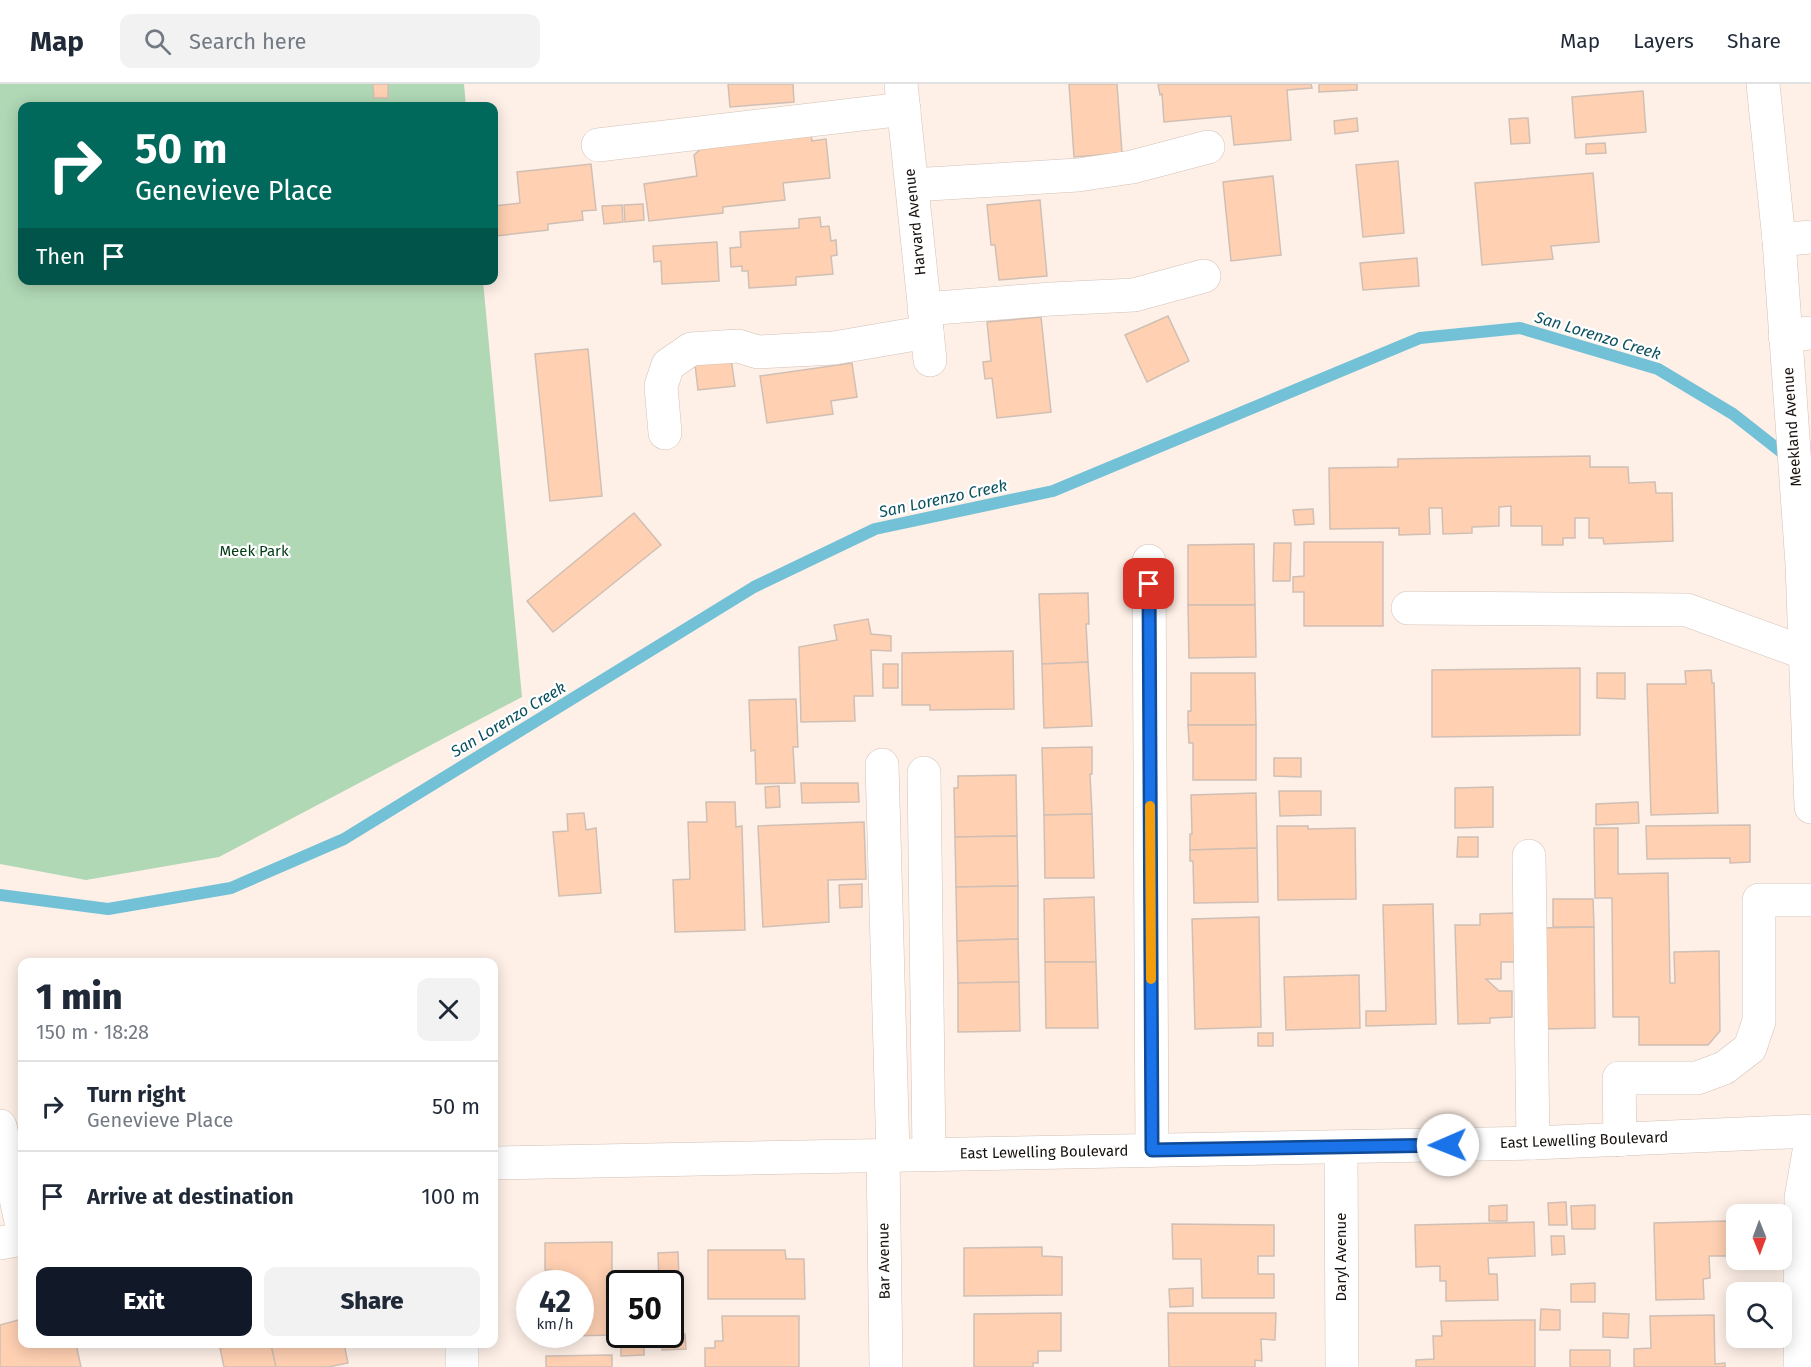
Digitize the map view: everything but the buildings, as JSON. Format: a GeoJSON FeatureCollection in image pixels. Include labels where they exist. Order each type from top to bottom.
{"type":"FeatureCollection","features":[{"type":"Feature","properties":{"kind":"main road","name":"Meekland Avenue"},"geometry":{"type":"LineString","coordinates":[[1763,84],[1795,238],[1798,334],[1790,384],[1802,564],[1811,807]]}},
{"type":"Feature","properties":{"kind":"main road"},"geometry":{"type":"LineString","coordinates":[[598,145],[903,96]]}},
{"type":"Feature","properties":{"kind":"main road","name":"Harvard Avenue"},"geometry":{"type":"LineString","coordinates":[[903,96],[927,334]]}},
{"type":"Feature","properties":{"kind":"main road"},"geometry":{"type":"LineString","coordinates":[[912,184],[1078,175],[1132,167],[1208,147]]}},
{"type":"Feature","properties":{"kind":"main road"},"geometry":{"type":"LineString","coordinates":[[666,433],[661,386],[669,365],[691,349],[738,346],[758,352],[834,348],[927,334],[1051,299],[1134,295],[1204,276]]}},
{"type":"Feature","properties":{"kind":"main road"},"geometry":{"type":"LineString","coordinates":[[1149,561],[1152,1150]]}},
{"type":"Feature","properties":{"kind":"main road"},"geometry":{"type":"LineString","coordinates":[[1408,608],[1687,610],[1805,653]]}},
{"type":"Feature","properties":{"kind":"main road","name":"Bar Avenue"},"geometry":{"type":"LineString","coordinates":[[882,765],[888,1155],[885,1367]]}},
{"type":"Feature","properties":{"kind":"main road"},"geometry":{"type":"LineString","coordinates":[[924,773],[929,1154]]}},
{"type":"Feature","properties":{"kind":"main road"},"geometry":{"type":"LineString","coordinates":[[1529,856],[1533,1143]]}},
{"type":"Feature","properties":{"kind":"main road"},"geometry":{"type":"LineString","coordinates":[[1620,1140],[1619,1078],[1697,1078],[1724,1068],[1750,1048],[1759,1021],[1759,900],[1811,900]]}},
{"type":"Feature","properties":{"kind":"main road"},"geometry":{"type":"LineString","coordinates":[[0,1126],[18,1208]]}},
{"type":"Feature","properties":{"kind":"main road","name":"East Lewelling Boulevard"},"geometry":{"type":"LineString","coordinates":[[498,1163],[1533,1143],[1811,1131]]}},
{"type":"Feature","properties":{"kind":"main road"},"geometry":{"type":"LineString","coordinates":[[1800,1367],[1801,1198],[1811,1140]]}},
{"type":"Feature","properties":{"kind":"main road","name":"Daryl Avenue"},"geometry":{"type":"LineString","coordinates":[[1341,1147],[1342,1367]]}},
{"type":"Feature","properties":{"kind":"main road"},"geometry":{"type":"LineString","coordinates":[[0,1243],[18,1240]]}},
{"type":"Feature","properties":{"kind":"main road"},"geometry":{"type":"LineString","coordinates":[[462,1348],[462,1367]]}},
{"type":"Feature","properties":{"kind":"green space","name":"Meek Park"},"geometry":{"type":"Polygon","coordinates":[[[0,84],[464,84],[466,102],[18,102],[18,285],[483,285],[522,697],[219,857],[86,880],[0,864],[0,84]]]}},
{"type":"Feature","properties":{"kind":"waterway","name":"San Lorenzo Creek"},"geometry":{"type":"LineString","coordinates":[[0,895],[108,909],[231,888],[344,839],[754,587],[875,529],[1053,491],[1420,338],[1520,328],[1658,369],[1733,414],[1789,458]]}},
{"type":"Feature","properties":{"kind":"slow traffic"},"geometry":{"type":"LineString","coordinates":[[1150,806],[1151,979]]}},
{"type":"Feature","properties":{"kind":"route"},"geometry":{"type":"LineString","coordinates":[[1149,584],[1152,1150],[1448,1145]]}}]}
